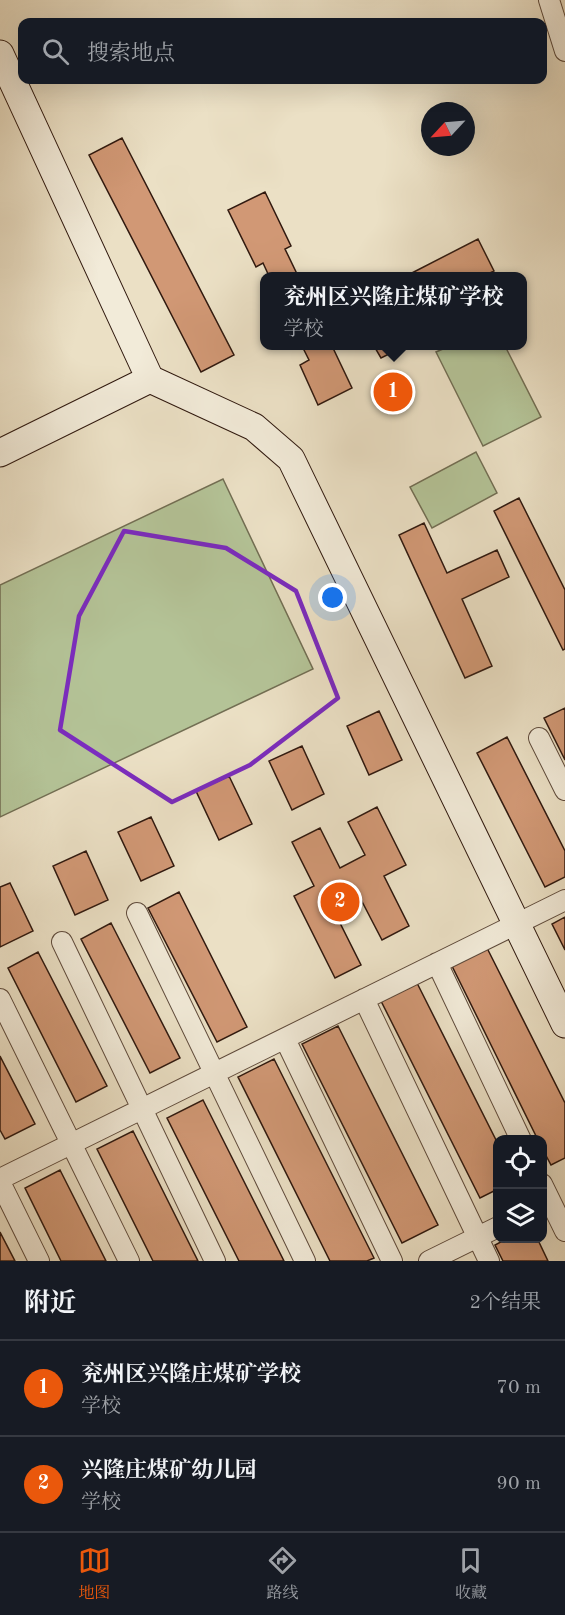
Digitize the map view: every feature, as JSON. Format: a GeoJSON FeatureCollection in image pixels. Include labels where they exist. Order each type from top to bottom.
{"type":"FeatureCollection","features":[{"type":"Feature","properties":{"kind":"street"},"geometry":{"type":"LineString","coordinates":[[549,0],[565,51]]}},
{"type":"Feature","properties":{"kind":"street"},"geometry":{"type":"LineString","coordinates":[[0,54],[150,379],[254,427],[291,459],[565,1024]]}},
{"type":"Feature","properties":{"kind":"street"},"geometry":{"type":"LineString","coordinates":[[0,453],[150,379]]}},
{"type":"Feature","properties":{"kind":"street"},"geometry":{"type":"LineString","coordinates":[[539,738],[565,790]]}},
{"type":"Feature","properties":{"kind":"street"},"geometry":{"type":"LineString","coordinates":[[39,1261],[0,1181],[565,900]]}},
{"type":"Feature","properties":{"kind":"street"},"geometry":{"type":"LineString","coordinates":[[137,914],[305,1261]]}},
{"type":"Feature","properties":{"kind":"street"},"geometry":{"type":"LineString","coordinates":[[62,942],[215,1261]]}},
{"type":"Feature","properties":{"kind":"street"},"geometry":{"type":"LineString","coordinates":[[437,963],[519,1135]]}},
{"type":"Feature","properties":{"kind":"street"},"geometry":{"type":"LineString","coordinates":[[0,999],[129,1261]]}},
{"type":"Feature","properties":{"kind":"street"},"geometry":{"type":"LineString","coordinates":[[364,999],[489,1261]]}},
{"type":"Feature","properties":{"kind":"street"},"geometry":{"type":"LineString","coordinates":[[285,1039],[392,1261]]}},
{"type":"Feature","properties":{"kind":"street"},"geometry":{"type":"LineString","coordinates":[[550,1195],[565,1231]]}},
{"type":"Feature","properties":{"kind":"street"},"geometry":{"type":"LineString","coordinates":[[429,1261],[493,1229]]}},
{"type":"Feature","properties":{"kind":"highlighted area"},"geometry":{"type":"Polygon","coordinates":[[[124,531],[226,548],[296,591],[338,698],[250,765],[172,802],[60,730],[79,616],[124,531]]]}},
{"type":"Feature","properties":{"kind":"green space"},"geometry":{"type":"Polygon","coordinates":[[[441,350],[507,350],[541,417],[483,446],[436,352],[441,350]]]}},
{"type":"Feature","properties":{"kind":"green space"},"geometry":{"type":"Polygon","coordinates":[[[476,452],[497,493],[432,528],[410,487],[476,452]]]}},
{"type":"Feature","properties":{"kind":"green space"},"geometry":{"type":"Polygon","coordinates":[[[223,479],[313,669],[0,817],[0,585],[223,479]]]}},
{"type":"Feature","properties":{"kind":"building"},"geometry":{"type":"Polygon","coordinates":[[[122,138],[234,355],[201,372],[89,155],[122,138]]]}},
{"type":"Feature","properties":{"kind":"building"},"geometry":{"type":"Polygon","coordinates":[[[265,192],[291,246],[285,249],[296,272],[267,272],[263,263],[256,267],[228,210],[265,192]]]}},
{"type":"Feature","properties":{"kind":"building"},"geometry":{"type":"Polygon","coordinates":[[[478,239],[494,271],[492,272],[414,272],[478,239]]]}},
{"type":"Feature","properties":{"kind":"building"},"geometry":{"type":"Polygon","coordinates":[[[304,350],[334,350],[352,388],[318,405],[300,365],[309,360],[304,350]]]}},
{"type":"Feature","properties":{"kind":"building"},"geometry":{"type":"Polygon","coordinates":[[[376,350],[397,350],[381,358],[376,350]]]}},
{"type":"Feature","properties":{"kind":"building"},"geometry":{"type":"Polygon","coordinates":[[[519,498],[565,590],[565,649],[563,650],[494,511],[519,498]]]}},
{"type":"Feature","properties":{"kind":"building"},"geometry":{"type":"Polygon","coordinates":[[[424,523],[447,573],[497,550],[509,577],[462,599],[492,666],[465,678],[399,535],[424,523]]]}},
{"type":"Feature","properties":{"kind":"building"},"geometry":{"type":"Polygon","coordinates":[[[565,708],[565,760],[544,718],[565,708]]]}},
{"type":"Feature","properties":{"kind":"building"},"geometry":{"type":"Polygon","coordinates":[[[379,711],[402,760],[369,775],[347,726],[379,711]]]}},
{"type":"Feature","properties":{"kind":"building"},"geometry":{"type":"Polygon","coordinates":[[[507,737],[565,851],[565,877],[545,887],[477,753],[507,737]]]}},
{"type":"Feature","properties":{"kind":"building"},"geometry":{"type":"Polygon","coordinates":[[[302,746],[324,794],[292,810],[269,761],[302,746]]]}},
{"type":"Feature","properties":{"kind":"building"},"geometry":{"type":"Polygon","coordinates":[[[229,776],[252,824],[219,840],[196,791],[229,776]]]}},
{"type":"Feature","properties":{"kind":"building"},"geometry":{"type":"Polygon","coordinates":[[[377,807],[406,865],[384,876],[409,926],[382,940],[357,892],[331,905],[361,965],[335,978],[294,896],[314,886],[292,842],[320,828],[340,868],[365,855],[348,822],[377,807]]]}},
{"type":"Feature","properties":{"kind":"building"},"geometry":{"type":"Polygon","coordinates":[[[151,817],[174,866],[141,881],[118,832],[151,817]]]}},
{"type":"Feature","properties":{"kind":"building"},"geometry":{"type":"Polygon","coordinates":[[[86,851],[108,900],[75,915],[53,866],[86,851]]]}},
{"type":"Feature","properties":{"kind":"building"},"geometry":{"type":"Polygon","coordinates":[[[10,883],[33,931],[0,947],[0,887],[10,883]]]}},
{"type":"Feature","properties":{"kind":"building"},"geometry":{"type":"Polygon","coordinates":[[[179,892],[247,1027],[217,1042],[148,908],[179,892]]]}},
{"type":"Feature","properties":{"kind":"building"},"geometry":{"type":"Polygon","coordinates":[[[565,917],[565,950],[552,924],[565,917]]]}},
{"type":"Feature","properties":{"kind":"building"},"geometry":{"type":"Polygon","coordinates":[[[111,923],[180,1058],[150,1073],[81,939],[111,923]]]}},
{"type":"Feature","properties":{"kind":"building"},"geometry":{"type":"Polygon","coordinates":[[[487,948],[565,1103],[565,1158],[551,1165],[547,1157],[547,1135],[536,1135],[452,966],[487,948]]]}},
{"type":"Feature","properties":{"kind":"building"},"geometry":{"type":"Polygon","coordinates":[[[38,952],[107,1086],[76,1102],[8,968],[38,952]]]}},
{"type":"Feature","properties":{"kind":"building"},"geometry":{"type":"Polygon","coordinates":[[[416,981],[493,1135],[493,1192],[480,1198],[380,999],[416,981]]]}},
{"type":"Feature","properties":{"kind":"building"},"geometry":{"type":"Polygon","coordinates":[[[338,1026],[438,1225],[402,1243],[302,1044],[338,1026]]]}},
{"type":"Feature","properties":{"kind":"building"},"geometry":{"type":"Polygon","coordinates":[[[0,1056],[35,1124],[5,1139],[0,1130],[0,1056]]]}},
{"type":"Feature","properties":{"kind":"building"},"geometry":{"type":"Polygon","coordinates":[[[274,1059],[374,1258],[367,1261],[330,1261],[238,1077],[274,1059]]]}},
{"type":"Feature","properties":{"kind":"building"},"geometry":{"type":"Polygon","coordinates":[[[203,1100],[284,1261],[239,1261],[167,1118],[203,1100]]]}},
{"type":"Feature","properties":{"kind":"building"},"geometry":{"type":"Polygon","coordinates":[[[133,1131],[198,1261],[153,1261],[97,1149],[133,1131]]]}},
{"type":"Feature","properties":{"kind":"building"},"geometry":{"type":"Polygon","coordinates":[[[60,1170],[106,1261],[61,1261],[25,1188],[60,1170]]]}},
{"type":"Feature","properties":{"kind":"building"},"geometry":{"type":"Polygon","coordinates":[[[0,1232],[15,1261],[0,1261],[0,1232]]]}},
{"type":"Feature","properties":{"kind":"building"},"geometry":{"type":"Polygon","coordinates":[[[499,1243],[539,1243],[548,1261],[503,1261],[495,1245],[499,1243]]]}},
{"type":"Feature","properties":{"kind":"place","name":"兖州区兴隆庄煤矿学校"},"geometry":{"type":"Point","coordinates":[393,392]}},
{"type":"Feature","properties":{"kind":"place","name":"兴隆庄煤矿幼儿园"},"geometry":{"type":"Point","coordinates":[340,902]}}]}
